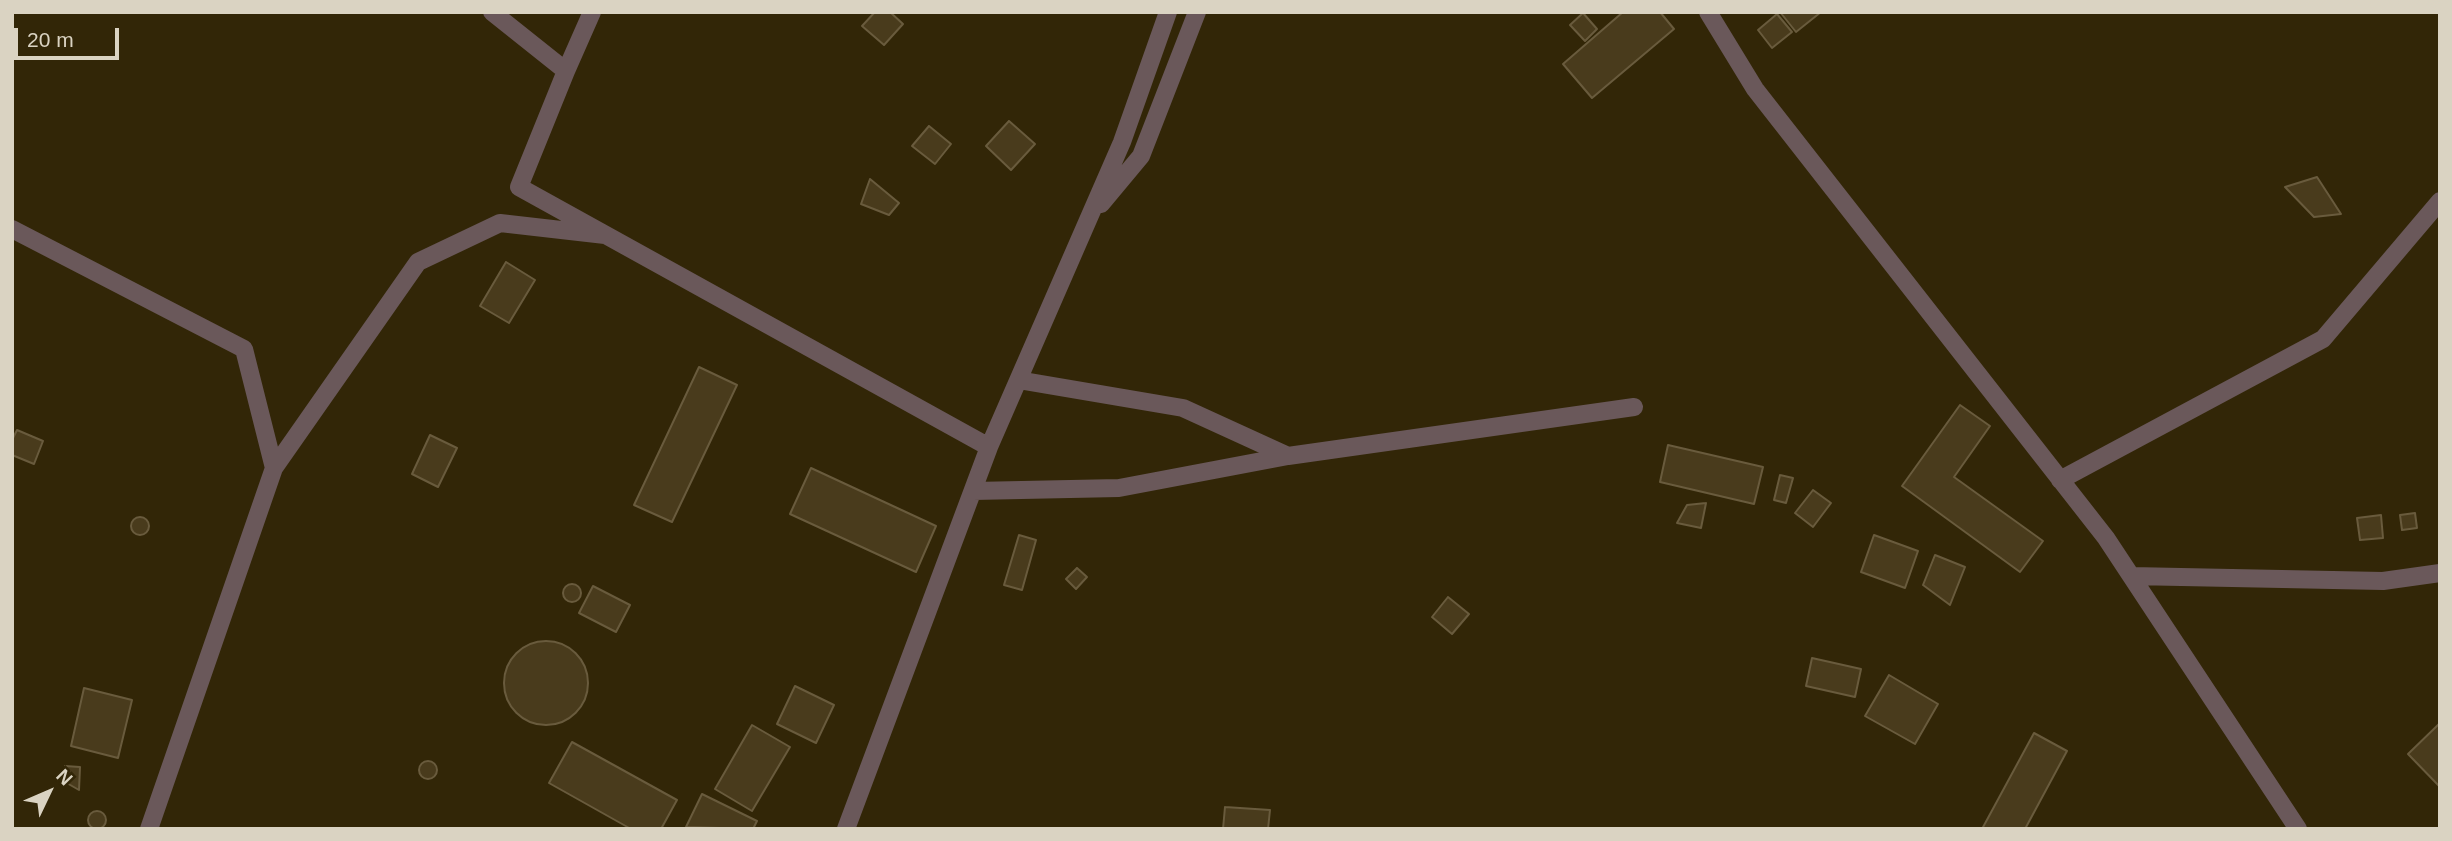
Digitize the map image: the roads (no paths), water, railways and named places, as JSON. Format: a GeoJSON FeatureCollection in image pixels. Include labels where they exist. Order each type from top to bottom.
{"type":"FeatureCollection","features":[{"type":"Feature","properties":{"kind":"street"},"geometry":{"type":"LineString","coordinates":[[492,12],[566,71]]}},
{"type":"Feature","properties":{"kind":"street"},"geometry":{"type":"LineString","coordinates":[[592,12],[519,187],[989,447]]}},
{"type":"Feature","properties":{"kind":"street"},"geometry":{"type":"LineString","coordinates":[[846,829],[989,447],[1122,142],[1168,12]]}},
{"type":"Feature","properties":{"kind":"street"},"geometry":{"type":"LineString","coordinates":[[1088,220],[1141,156],[1197,12]]}},
{"type":"Feature","properties":{"kind":"street"},"geometry":{"type":"LineString","coordinates":[[1708,12],[1755,89],[2060,480],[2131,576],[2298,829]]}},
{"type":"Feature","properties":{"kind":"street"},"geometry":{"type":"LineString","coordinates":[[2060,480],[2323,339],[2440,201]]}},
{"type":"Feature","properties":{"kind":"street"},"geometry":{"type":"LineString","coordinates":[[149,829],[274,468],[418,262],[500,223],[605,235]]}},
{"type":"Feature","properties":{"kind":"street"},"geometry":{"type":"LineString","coordinates":[[12,229],[243,349],[274,468]]}},
{"type":"Feature","properties":{"kind":"street"},"geometry":{"type":"LineString","coordinates":[[1018,380],[1183,408],[1288,456]]}},
{"type":"Feature","properties":{"kind":"street"},"geometry":{"type":"LineString","coordinates":[[973,491],[1119,488],[1288,456],[1634,407]]}},
{"type":"Feature","properties":{"kind":"street"},"geometry":{"type":"LineString","coordinates":[[2131,576],[2384,581],[2440,573]]}}]}
